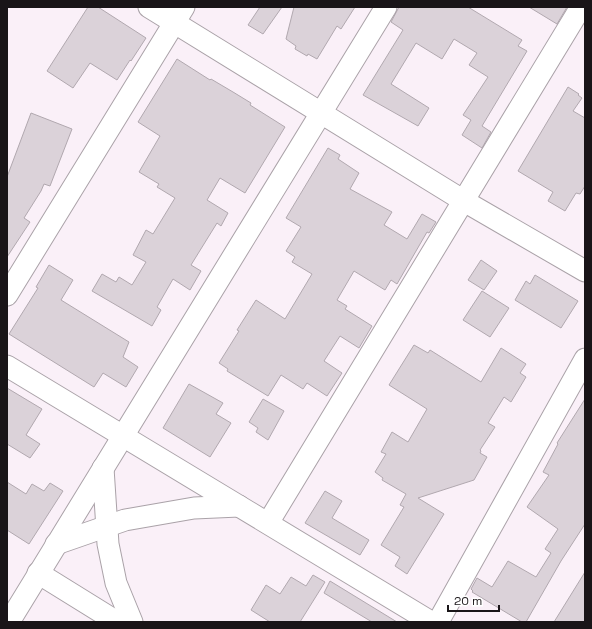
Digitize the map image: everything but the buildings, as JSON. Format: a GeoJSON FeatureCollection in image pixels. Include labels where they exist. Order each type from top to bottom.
{"type":"FeatureCollection","features":[{"type":"Feature","properties":{"kind":"street"},"geometry":{"type":"LineString","coordinates":[[149,7],[179,15],[320,113],[464,201],[585,271]]}},
{"type":"Feature","properties":{"kind":"street"},"geometry":{"type":"LineString","coordinates":[[9,622],[386,7]]}},
{"type":"Feature","properties":{"kind":"street"},"geometry":{"type":"LineString","coordinates":[[268,524],[582,7]]}},
{"type":"Feature","properties":{"kind":"street"},"geometry":{"type":"LineString","coordinates":[[7,294],[179,15]]}},
{"type":"Feature","properties":{"kind":"street"},"geometry":{"type":"LineString","coordinates":[[438,622],[585,359]]}},
{"type":"Feature","properties":{"kind":"street"},"geometry":{"type":"LineString","coordinates":[[7,366],[431,622]]}},
{"type":"Feature","properties":{"kind":"street"},"geometry":{"type":"LineString","coordinates":[[103,468],[108,544],[116,583],[132,622]]}},
{"type":"Feature","properties":{"kind":"street"},"geometry":{"type":"LineString","coordinates":[[56,544],[125,520],[194,508],[239,506]]}},
{"type":"Feature","properties":{"kind":"street"},"geometry":{"type":"LineString","coordinates":[[38,573],[117,622]]}}]}
